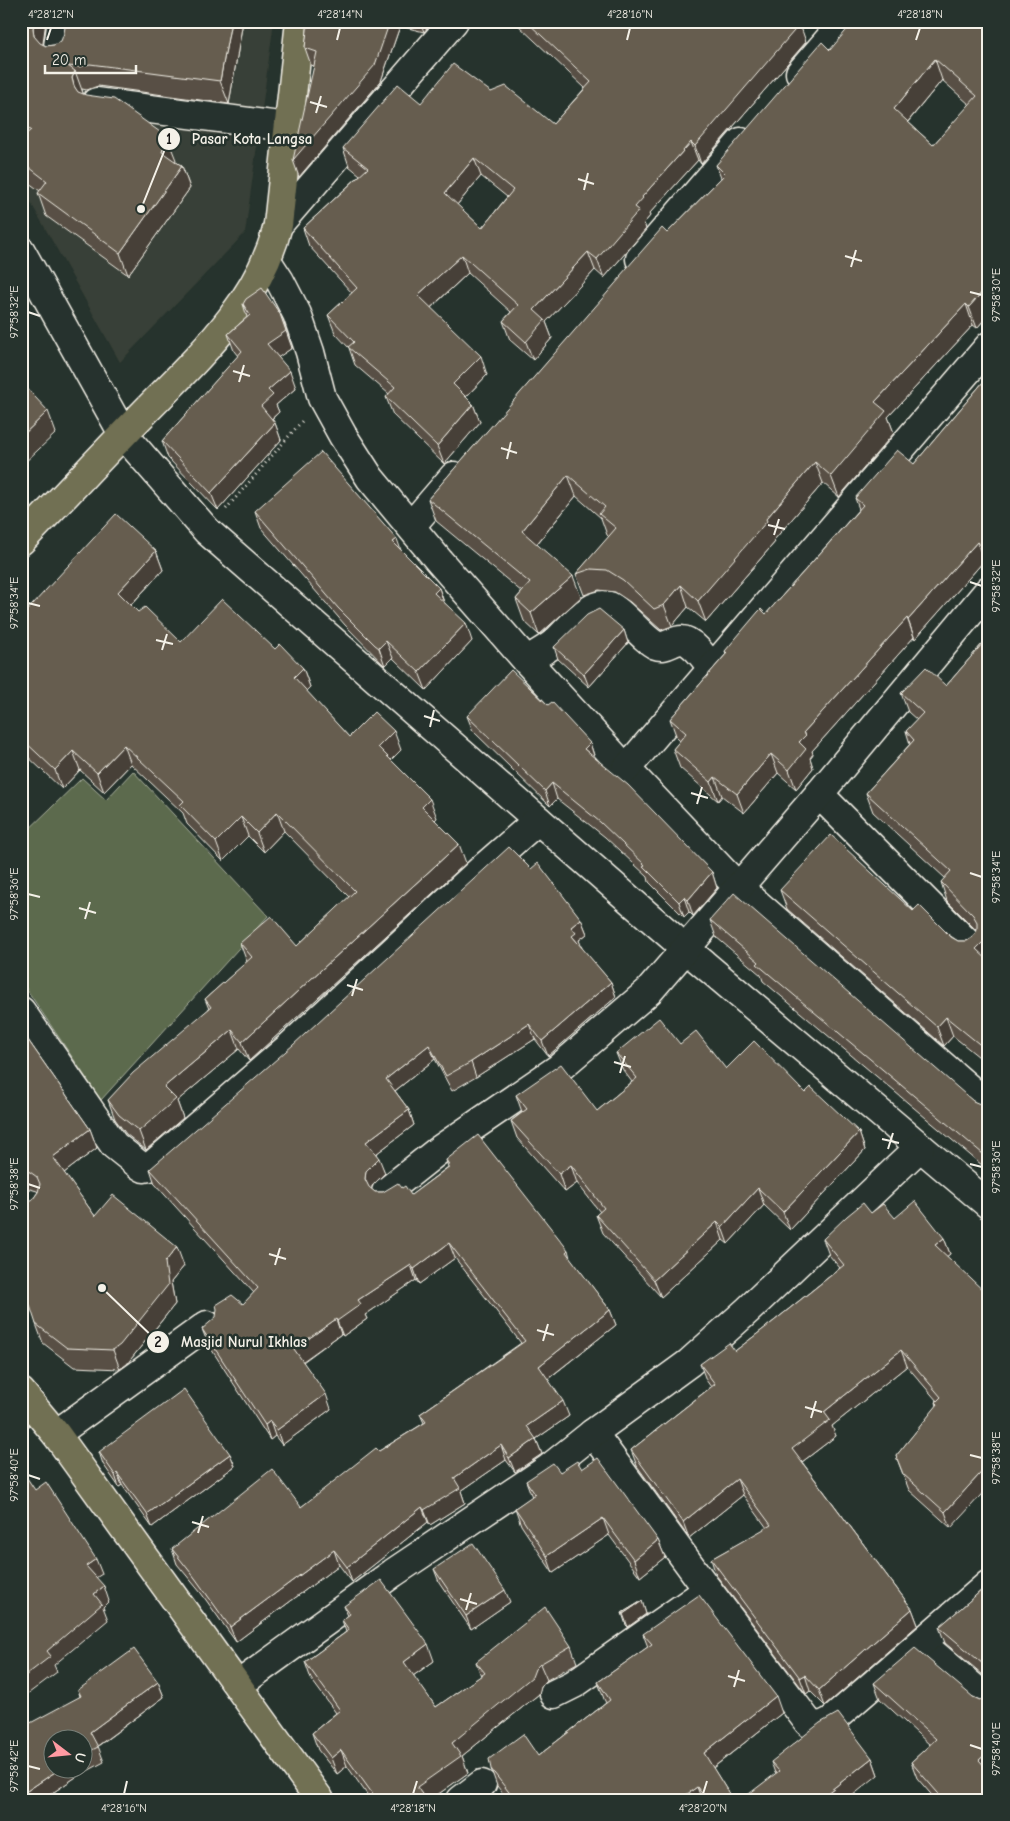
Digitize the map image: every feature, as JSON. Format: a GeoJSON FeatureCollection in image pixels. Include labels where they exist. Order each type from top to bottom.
{"type":"FeatureCollection","features":[{"type":"Feature","properties":{"kind":"main road"},"geometry":{"type":"LineString","coordinates":[[21,541],[215,340],[252,289],[273,247],[278,225],[300,21]]}},
{"type":"Feature","properties":{"kind":"main road"},"geometry":{"type":"LineString","coordinates":[[21,1392],[56,1434],[320,1800]]}},
{"type":"Feature","properties":{"kind":"street"},"geometry":{"type":"LineString","coordinates":[[57,53],[62,21]]}},
{"type":"Feature","properties":{"kind":"street"},"geometry":{"type":"LineString","coordinates":[[278,225],[454,21]]}},
{"type":"Feature","properties":{"kind":"street"},"geometry":{"type":"LineString","coordinates":[[786,89],[845,21]]}},
{"type":"Feature","properties":{"kind":"street"},"geometry":{"type":"LineString","coordinates":[[96,102],[288,127]]}},
{"type":"Feature","properties":{"kind":"street"},"geometry":{"type":"LineString","coordinates":[[625,277],[754,127]]}},
{"type":"Feature","properties":{"kind":"street"},"geometry":{"type":"LineString","coordinates":[[21,251],[124,434],[207,531],[686,949],[989,1205]]}},
{"type":"Feature","properties":{"kind":"street"},"geometry":{"type":"LineString","coordinates":[[267,261],[297,314],[310,352],[322,398],[343,436],[370,478],[440,562],[527,661],[738,886],[989,1106]]}},
{"type":"Feature","properties":{"kind":"street"},"geometry":{"type":"LineString","coordinates":[[626,768],[989,346]]}},
{"type":"Feature","properties":{"kind":"street"},"geometry":{"type":"LineString","coordinates":[[411,526],[469,458]]}},
{"type":"Feature","properties":{"kind":"street"},"geometry":{"type":"LineString","coordinates":[[386,1192],[438,1150],[559,1068],[649,992],[738,886],[819,794],[989,590]]}},
{"type":"Feature","properties":{"kind":"street"},"geometry":{"type":"LineString","coordinates":[[527,661],[552,644],[594,607],[606,604],[613,607],[654,644],[664,646],[684,640],[699,652],[712,668]]}},
{"type":"Feature","properties":{"kind":"street"},"geometry":{"type":"LineString","coordinates":[[819,794],[969,945]]}},
{"type":"Feature","properties":{"kind":"street"},"geometry":{"type":"LineString","coordinates":[[21,1011],[114,1145],[138,1165],[144,1168],[150,1167],[288,1048],[482,869],[538,820]]}},
{"type":"Feature","properties":{"kind":"street"},"geometry":{"type":"LineString","coordinates":[[238,1685],[393,1573],[548,1468],[689,1363],[748,1310],[920,1147]]}},
{"type":"Feature","properties":{"kind":"street"},"geometry":{"type":"LineString","coordinates":[[56,1434],[207,1325]]}},
{"type":"Feature","properties":{"kind":"street"},"geometry":{"type":"LineString","coordinates":[[593,1433],[708,1590],[808,1722],[813,1726],[823,1725],[831,1721],[989,1584]]}},
{"type":"Feature","properties":{"kind":"street"},"geometry":{"type":"LineString","coordinates":[[554,1694],[574,1684],[708,1590]]}},
{"type":"Feature","properties":{"kind":"street"},"geometry":{"type":"LineString","coordinates":[[922,1644],[989,1701]]}},
{"type":"Feature","properties":{"kind":"path"},"geometry":{"type":"LineString","coordinates":[[207,531],[322,398]]}},
{"type":"Feature","properties":{"kind":"shaded area"},"geometry":{"type":"Polygon","coordinates":[[[21,21],[274,21],[245,233],[120,362],[21,185],[21,21]]]}},
{"type":"Feature","properties":{"kind":"green space"},"geometry":{"type":"Polygon","coordinates":[[[133,771],[268,916],[101,1100],[21,981],[21,837],[82,778],[106,800],[133,771]]]}},
{"type":"Feature","properties":{"kind":"building"},"geometry":{"type":"Polygon","coordinates":[[[21,21],[35,21],[33,28],[34,36],[40,43],[46,46],[54,45],[61,41],[66,21],[231,21],[220,81],[90,64],[79,67],[68,66],[75,71],[72,78],[78,92],[114,99],[167,137],[162,152],[182,166],[120,253],[38,193],[47,181],[21,161],[21,138],[31,130],[21,128],[21,21]]]}},
{"type":"Feature","properties":{"kind":"building"},"geometry":{"type":"Polygon","coordinates":[[[308,21],[390,21],[375,65],[293,160],[317,52],[305,48],[308,21]]]}},
{"type":"Feature","properties":{"kind":"building"},"geometry":{"type":"Polygon","coordinates":[[[526,21],[797,21],[800,24],[695,146],[691,142],[642,197],[635,207],[639,210],[597,259],[588,252],[534,310],[545,320],[526,342],[503,321],[518,305],[462,255],[418,295],[481,356],[453,384],[473,404],[437,446],[386,397],[395,387],[348,347],[354,342],[328,315],[357,288],[303,228],[368,168],[343,148],[398,84],[421,103],[453,64],[491,92],[506,86],[553,124],[591,82],[526,21]],[[474,158],[445,193],[482,228],[513,190],[474,158]]]}},
{"type":"Feature","properties":{"kind":"building"},"geometry":{"type":"Polygon","coordinates":[[[854,21],[989,21],[989,284],[969,307],[966,304],[875,402],[886,411],[831,476],[815,462],[698,601],[681,585],[664,605],[654,609],[623,580],[607,570],[591,569],[576,574],[616,528],[599,514],[605,507],[568,475],[522,531],[573,576],[531,613],[516,599],[530,583],[428,499],[662,228],[667,233],[725,174],[716,165],[822,42],[830,50],[854,21]],[[935,59],[894,109],[933,145],[977,96],[935,59]]]}},
{"type":"Feature","properties":{"kind":"building"},"geometry":{"type":"Polygon","coordinates":[[[262,288],[280,314],[286,331],[267,344],[290,371],[268,390],[273,395],[261,406],[275,423],[211,493],[162,441],[242,351],[228,334],[250,315],[243,304],[246,299],[262,288]]]}},
{"type":"Feature","properties":{"kind":"building"},"geometry":{"type":"Polygon","coordinates":[[[989,375],[989,552],[977,542],[908,620],[907,618],[803,733],[806,735],[799,742],[806,749],[789,770],[771,754],[737,794],[715,777],[711,782],[673,749],[686,733],[670,719],[727,653],[725,651],[758,612],[761,609],[766,614],[863,505],[855,498],[897,450],[914,464],[989,375]]]}},
{"type":"Feature","properties":{"kind":"building"},"geometry":{"type":"Polygon","coordinates":[[[21,382],[48,411],[21,437],[21,382]]]}},
{"type":"Feature","properties":{"kind":"building"},"geometry":{"type":"Polygon","coordinates":[[[321,452],[397,539],[393,542],[439,588],[434,593],[466,623],[419,672],[386,641],[379,648],[375,645],[338,608],[255,511],[321,452]]]}},
{"type":"Feature","properties":{"kind":"building"},"geometry":{"type":"Polygon","coordinates":[[[116,514],[156,551],[118,592],[138,612],[145,607],[181,642],[222,599],[275,649],[280,644],[303,668],[294,677],[349,737],[374,712],[394,731],[378,747],[430,799],[422,807],[459,844],[242,1042],[232,1030],[164,1087],[176,1099],[139,1131],[119,1115],[108,1100],[133,1073],[211,1007],[205,999],[252,957],[240,943],[271,916],[297,946],[355,891],[277,812],[257,833],[241,817],[216,842],[180,805],[184,801],[124,745],[97,773],[73,751],[55,770],[21,738],[21,617],[116,514]]]}},
{"type":"Feature","properties":{"kind":"building"},"geometry":{"type":"Polygon","coordinates":[[[599,609],[624,630],[584,674],[554,647],[587,615],[599,609]]]}},
{"type":"Feature","properties":{"kind":"building"},"geometry":{"type":"Polygon","coordinates":[[[989,636],[989,770],[985,774],[989,777],[989,936],[976,949],[989,961],[989,1052],[946,1017],[937,1027],[780,890],[831,835],[913,911],[919,905],[951,937],[958,941],[967,941],[973,937],[977,930],[977,922],[973,915],[941,882],[951,871],[866,793],[914,740],[906,731],[923,713],[901,693],[926,667],[946,686],[989,636]]]}},
{"type":"Feature","properties":{"kind":"building"},"geometry":{"type":"Polygon","coordinates":[[[511,670],[548,705],[552,702],[590,743],[584,749],[628,785],[712,872],[688,900],[684,897],[679,902],[643,866],[645,865],[600,822],[552,783],[545,791],[467,716],[511,670]]]}},
{"type":"Feature","properties":{"kind":"building"},"geometry":{"type":"Polygon","coordinates":[[[509,847],[531,869],[538,863],[581,919],[571,927],[576,933],[572,936],[611,982],[542,1041],[529,1024],[446,1076],[429,1045],[386,1079],[409,1110],[366,1142],[379,1158],[366,1171],[365,1179],[369,1187],[375,1192],[383,1192],[398,1183],[402,1188],[405,1186],[411,1195],[450,1166],[446,1160],[478,1135],[568,1250],[566,1252],[610,1310],[539,1366],[563,1401],[527,1426],[536,1439],[509,1458],[501,1445],[454,1478],[460,1488],[424,1510],[422,1507],[347,1567],[334,1550],[230,1627],[172,1549],[272,1469],[301,1507],[376,1448],[379,1451],[426,1422],[420,1414],[525,1341],[449,1243],[414,1269],[411,1265],[358,1300],[361,1304],[294,1349],[326,1394],[277,1430],[270,1421],[265,1425],[202,1329],[216,1317],[216,1305],[232,1295],[243,1304],[258,1288],[150,1169],[293,1045],[509,847]]]}},
{"type":"Feature","properties":{"kind":"building"},"geometry":{"type":"Polygon","coordinates":[[[734,893],[973,1101],[989,1112],[989,1159],[757,964],[759,962],[710,920],[734,893]]]}},
{"type":"Feature","properties":{"kind":"building"},"geometry":{"type":"Polygon","coordinates":[[[659,1018],[680,1044],[696,1031],[726,1069],[754,1041],[805,1093],[811,1087],[859,1132],[783,1212],[758,1188],[722,1227],[717,1222],[654,1280],[596,1215],[604,1208],[571,1165],[559,1174],[511,1121],[527,1109],[516,1095],[561,1064],[597,1111],[637,1078],[616,1053],[659,1018]]]}},
{"type":"Feature","properties":{"kind":"building"},"geometry":{"type":"Polygon","coordinates":[[[21,1030],[90,1129],[53,1157],[95,1216],[113,1195],[177,1247],[165,1262],[168,1285],[120,1345],[113,1350],[67,1348],[36,1324],[21,1278],[21,1206],[33,1199],[38,1192],[40,1184],[37,1177],[30,1172],[21,1171],[21,1030]]]}},
{"type":"Feature","properties":{"kind":"building"},"geometry":{"type":"Polygon","coordinates":[[[915,1201],[944,1238],[935,1245],[989,1296],[989,1464],[945,1512],[903,1474],[896,1456],[938,1404],[936,1402],[941,1397],[901,1350],[824,1412],[830,1420],[792,1449],[912,1609],[819,1690],[805,1675],[800,1678],[711,1559],[771,1525],[737,1479],[683,1522],[631,1450],[715,1384],[700,1364],[729,1343],[735,1351],[844,1265],[823,1239],[847,1216],[863,1203],[871,1213],[883,1204],[895,1218],[915,1201]]]}},
{"type":"Feature","properties":{"kind":"building"},"geometry":{"type":"Polygon","coordinates":[[[184,1389],[230,1454],[147,1514],[99,1452],[184,1389]]]}},
{"type":"Feature","properties":{"kind":"building"},"geometry":{"type":"Polygon","coordinates":[[[598,1458],[658,1540],[634,1560],[603,1518],[547,1556],[515,1508],[535,1494],[526,1481],[553,1463],[560,1472],[577,1461],[582,1469],[598,1458]]]}},
{"type":"Feature","properties":{"kind":"building"},"geometry":{"type":"Polygon","coordinates":[[[21,1469],[35,1490],[46,1482],[96,1559],[86,1566],[104,1586],[94,1594],[102,1604],[47,1651],[51,1656],[21,1679],[21,1469]]]}},
{"type":"Feature","properties":{"kind":"building"},"geometry":{"type":"Polygon","coordinates":[[[473,1543],[505,1590],[466,1616],[434,1569],[473,1543]]]}},
{"type":"Feature","properties":{"kind":"building"},"geometry":{"type":"Polygon","coordinates":[[[381,1580],[428,1644],[404,1662],[436,1707],[485,1673],[476,1662],[545,1607],[571,1646],[540,1664],[535,1669],[532,1677],[452,1743],[461,1756],[417,1787],[426,1800],[377,1800],[341,1750],[331,1758],[312,1733],[340,1710],[305,1662],[349,1630],[342,1620],[350,1614],[344,1606],[381,1580]]]}},
{"type":"Feature","properties":{"kind":"building"},"geometry":{"type":"Polygon","coordinates":[[[989,1584],[989,1669],[939,1627],[989,1584]]]}},
{"type":"Feature","properties":{"kind":"building"},"geometry":{"type":"Polygon","coordinates":[[[699,1595],[776,1696],[704,1753],[733,1800],[707,1800],[697,1787],[679,1800],[515,1800],[491,1769],[489,1759],[523,1734],[538,1756],[610,1700],[598,1682],[652,1644],[643,1634],[699,1595]]]}},
{"type":"Feature","properties":{"kind":"building"},"geometry":{"type":"Polygon","coordinates":[[[642,1601],[623,1614],[622,1613],[642,1601]]]}},
{"type":"Feature","properties":{"kind":"building"},"geometry":{"type":"Polygon","coordinates":[[[915,1648],[973,1697],[980,1700],[989,1699],[989,1751],[979,1760],[989,1771],[989,1795],[983,1800],[961,1800],[959,1797],[956,1800],[944,1800],[911,1762],[936,1739],[874,1683],[915,1648]]]}},
{"type":"Feature","properties":{"kind":"building"},"geometry":{"type":"Polygon","coordinates":[[[134,1649],[158,1682],[92,1731],[92,1728],[42,1728],[42,1778],[46,1778],[21,1795],[21,1728],[81,1696],[78,1690],[134,1649]]]}},
{"type":"Feature","properties":{"kind":"building"},"geometry":{"type":"Polygon","coordinates":[[[838,1713],[872,1758],[826,1794],[831,1800],[741,1800],[779,1771],[771,1762],[820,1723],[838,1713]]]}},
{"type":"Feature","properties":{"kind":"building"},"geometry":{"type":"Polygon","coordinates":[[[92,1736],[98,1747],[92,1750],[92,1736]]]}},
{"type":"Feature","properties":{"kind":"place","name":"Pasar Kota Langsa"},"geometry":{"type":"Point","coordinates":[141,209]}},
{"type":"Feature","properties":{"kind":"place","name":"Masjid Nurul Ikhlas"},"geometry":{"type":"Point","coordinates":[102,1288]}}]}
